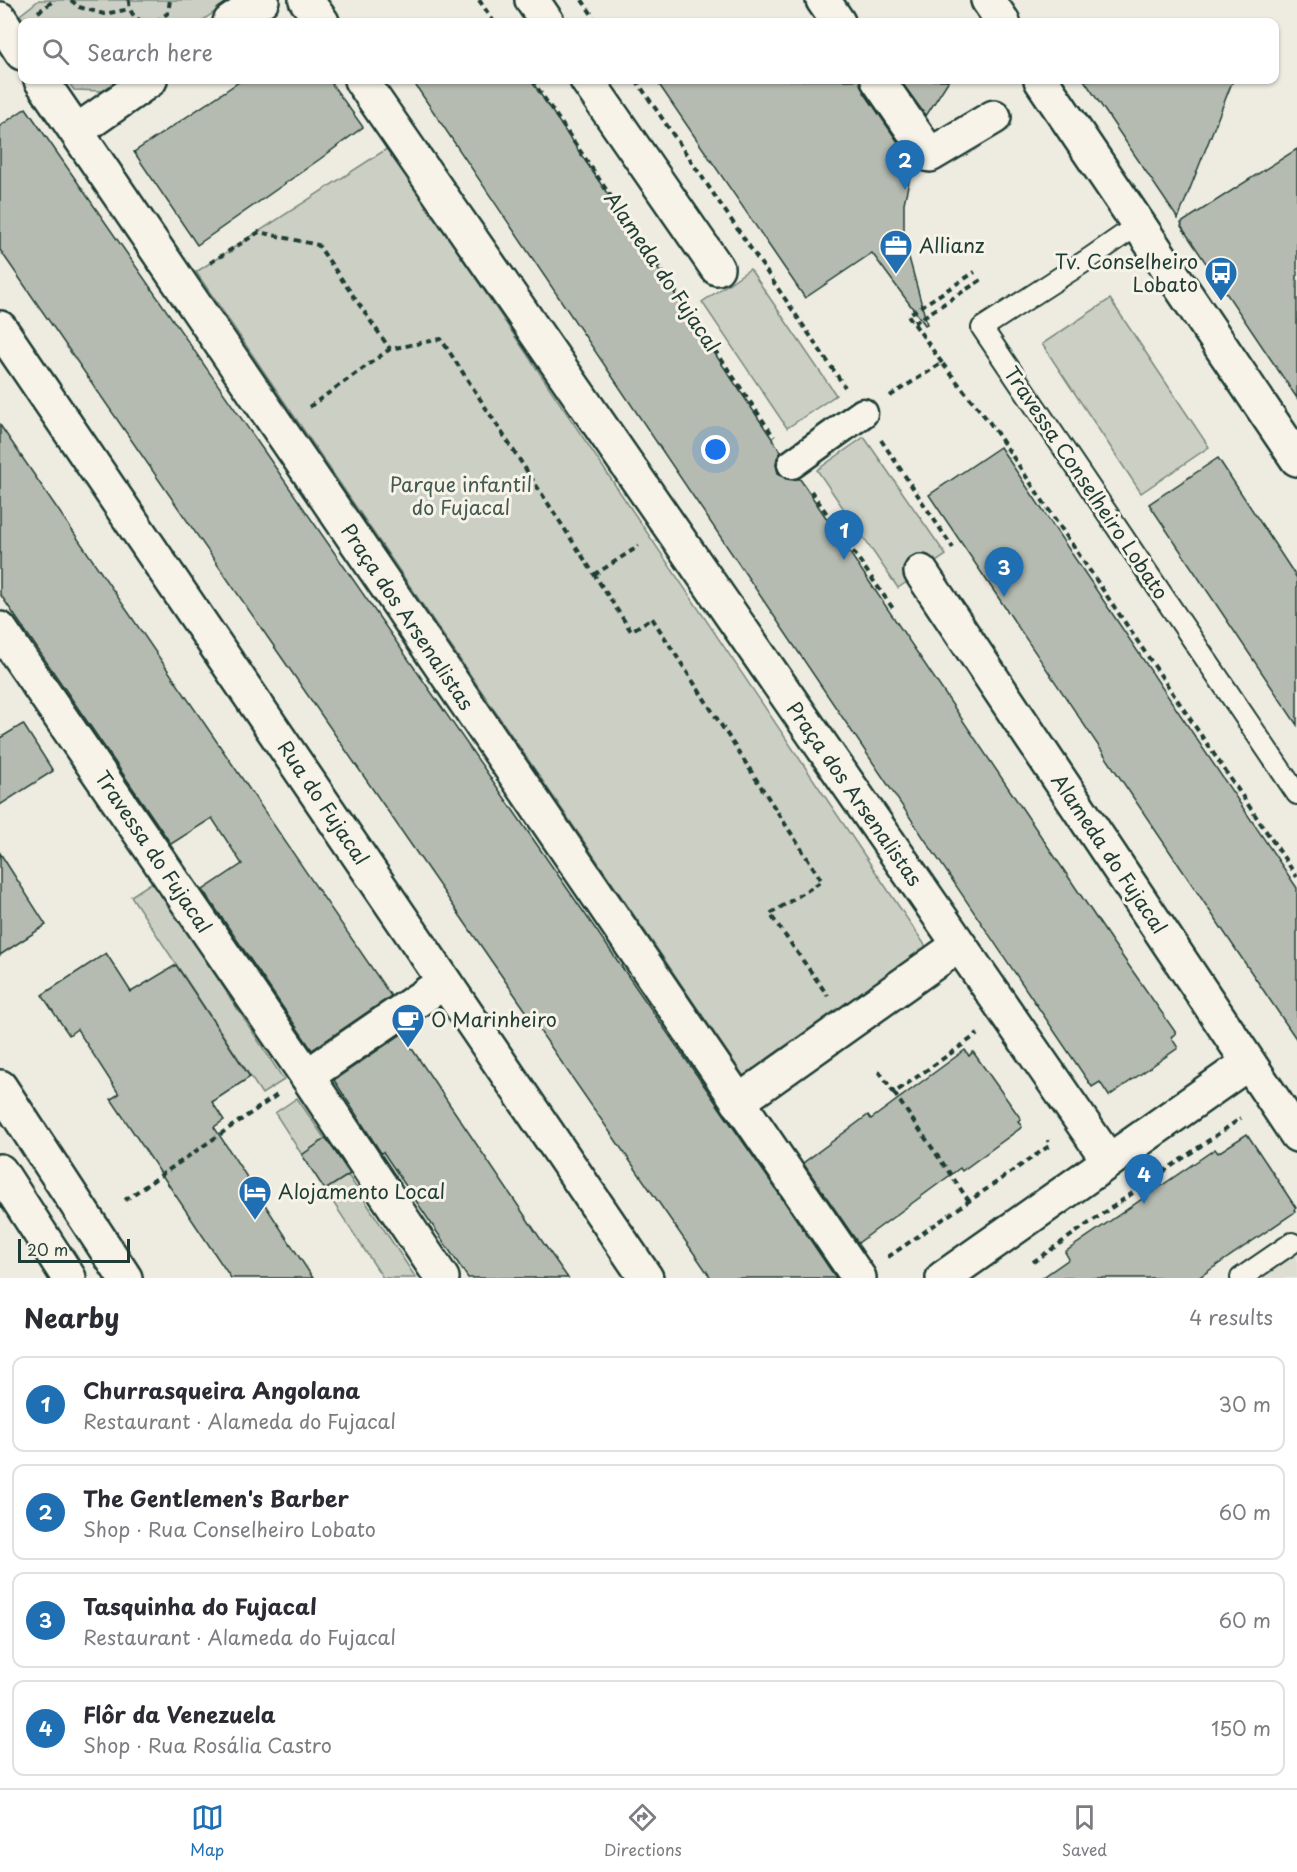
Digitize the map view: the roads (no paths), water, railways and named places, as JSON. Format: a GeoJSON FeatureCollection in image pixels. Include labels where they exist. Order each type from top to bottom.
{"type":"FeatureCollection","features":[{"type":"Feature","properties":{"kind":"street"},"geometry":{"type":"LineString","coordinates":[[236,18],[262,0]]}},
{"type":"Feature","properties":{"kind":"street"},"geometry":{"type":"LineString","coordinates":[[306,0],[319,18]]}},
{"type":"Feature","properties":{"kind":"street"},"geometry":{"type":"LineString","coordinates":[[532,0],[544,18]]}},
{"type":"Feature","properties":{"kind":"street"},"geometry":{"type":"LineString","coordinates":[[822,0],[835,18]]}},
{"type":"Feature","properties":{"kind":"street"},"geometry":{"type":"LineString","coordinates":[[988,0],[1000,18]]}},
{"type":"Feature","properties":{"kind":"street"},"geometry":{"type":"LineString","coordinates":[[0,19],[18,47]]}},
{"type":"Feature","properties":{"kind":"street","name":"Praça dos Arsenalistas"},"geometry":{"type":"LineString","coordinates":[[44,84],[859,1278]]}},
{"type":"Feature","properties":{"kind":"street"},"geometry":{"type":"LineString","coordinates":[[77,131],[144,84]]}},
{"type":"Feature","properties":{"kind":"street","name":"Praça dos Arsenalistas"},"geometry":{"type":"LineString","coordinates":[[364,84],[1108,1161]]}},
{"type":"Feature","properties":{"kind":"street"},"geometry":{"type":"LineString","coordinates":[[590,84],[717,268]]}},
{"type":"Feature","properties":{"kind":"street"},"geometry":{"type":"LineString","coordinates":[[881,84],[930,155],[994,117]]}},
{"type":"Feature","properties":{"kind":"street"},"geometry":{"type":"LineString","coordinates":[[1044,84],[1297,459]]}},
{"type":"Feature","properties":{"kind":"street","name":"Rua do Fujacal"},"geometry":{"type":"LineString","coordinates":[[0,328],[646,1278]]}},
{"type":"Feature","properties":{"kind":"street"},"geometry":{"type":"LineString","coordinates":[[792,464],[863,413]]}},
{"type":"Feature","properties":{"kind":"street","name":"Alameda do Fujacal"},"geometry":{"type":"LineString","coordinates":[[921,572],[1297,1135]]}},
{"type":"Feature","properties":{"kind":"street","name":"Travessa do Fujacal"},"geometry":{"type":"LineString","coordinates":[[0,629],[307,1076],[442,1278]]}},
{"type":"Feature","properties":{"kind":"street"},"geometry":{"type":"LineString","coordinates":[[738,1102],[959,945]]}},
{"type":"Feature","properties":{"kind":"street"},"geometry":{"type":"LineString","coordinates":[[307,1076],[444,982]]}},
{"type":"Feature","properties":{"kind":"street"},"geometry":{"type":"LineString","coordinates":[[943,1278],[1248,1063]]}},
{"type":"Feature","properties":{"kind":"street"},"geometry":{"type":"LineString","coordinates":[[0,1087],[125,1278]]}},
{"type":"Feature","properties":{"kind":"street"},"geometry":{"type":"LineString","coordinates":[[0,1171],[69,1278]]}},
{"type":"Feature","properties":{"kind":"lane","name":"Travessa Conselheiro Lobato"},"geometry":{"type":"LineString","coordinates":[[1139,224],[982,328],[1297,794]]}},
{"type":"Feature","properties":{"kind":"lane"},"geometry":{"type":"LineString","coordinates":[[1241,1278],[1292,1243]]}},
{"type":"Feature","properties":{"kind":"place","name":"The Gentlemen's Barber"},"geometry":{"type":"Point","coordinates":[905,190]}},
{"type":"Feature","properties":{"kind":"place","name":"Allianz"},"geometry":{"type":"Point","coordinates":[896,275]}},
{"type":"Feature","properties":{"kind":"place","name":"Tv. Conselheiro Lobato"},"geometry":{"type":"Point","coordinates":[1221,302]}},
{"type":"Feature","properties":{"kind":"place","name":"Churrasqueira Angolana"},"geometry":{"type":"Point","coordinates":[844,560]}},
{"type":"Feature","properties":{"kind":"place","name":"Tasquinha do Fujacal"},"geometry":{"type":"Point","coordinates":[1004,597]}},
{"type":"Feature","properties":{"kind":"place","name":"O Marinheiro"},"geometry":{"type":"Point","coordinates":[408,1049]}},
{"type":"Feature","properties":{"kind":"place","name":"Flôr da Venezuela"},"geometry":{"type":"Point","coordinates":[1144,1204]}},
{"type":"Feature","properties":{"kind":"place","name":"Alojamento Local"},"geometry":{"type":"Point","coordinates":[255,1221]}},
{"type":"Feature","properties":{"kind":"park label","name":"Parque infantil do Fujacal"},"geometry":{"type":"Point","coordinates":[461,496]}}]}
